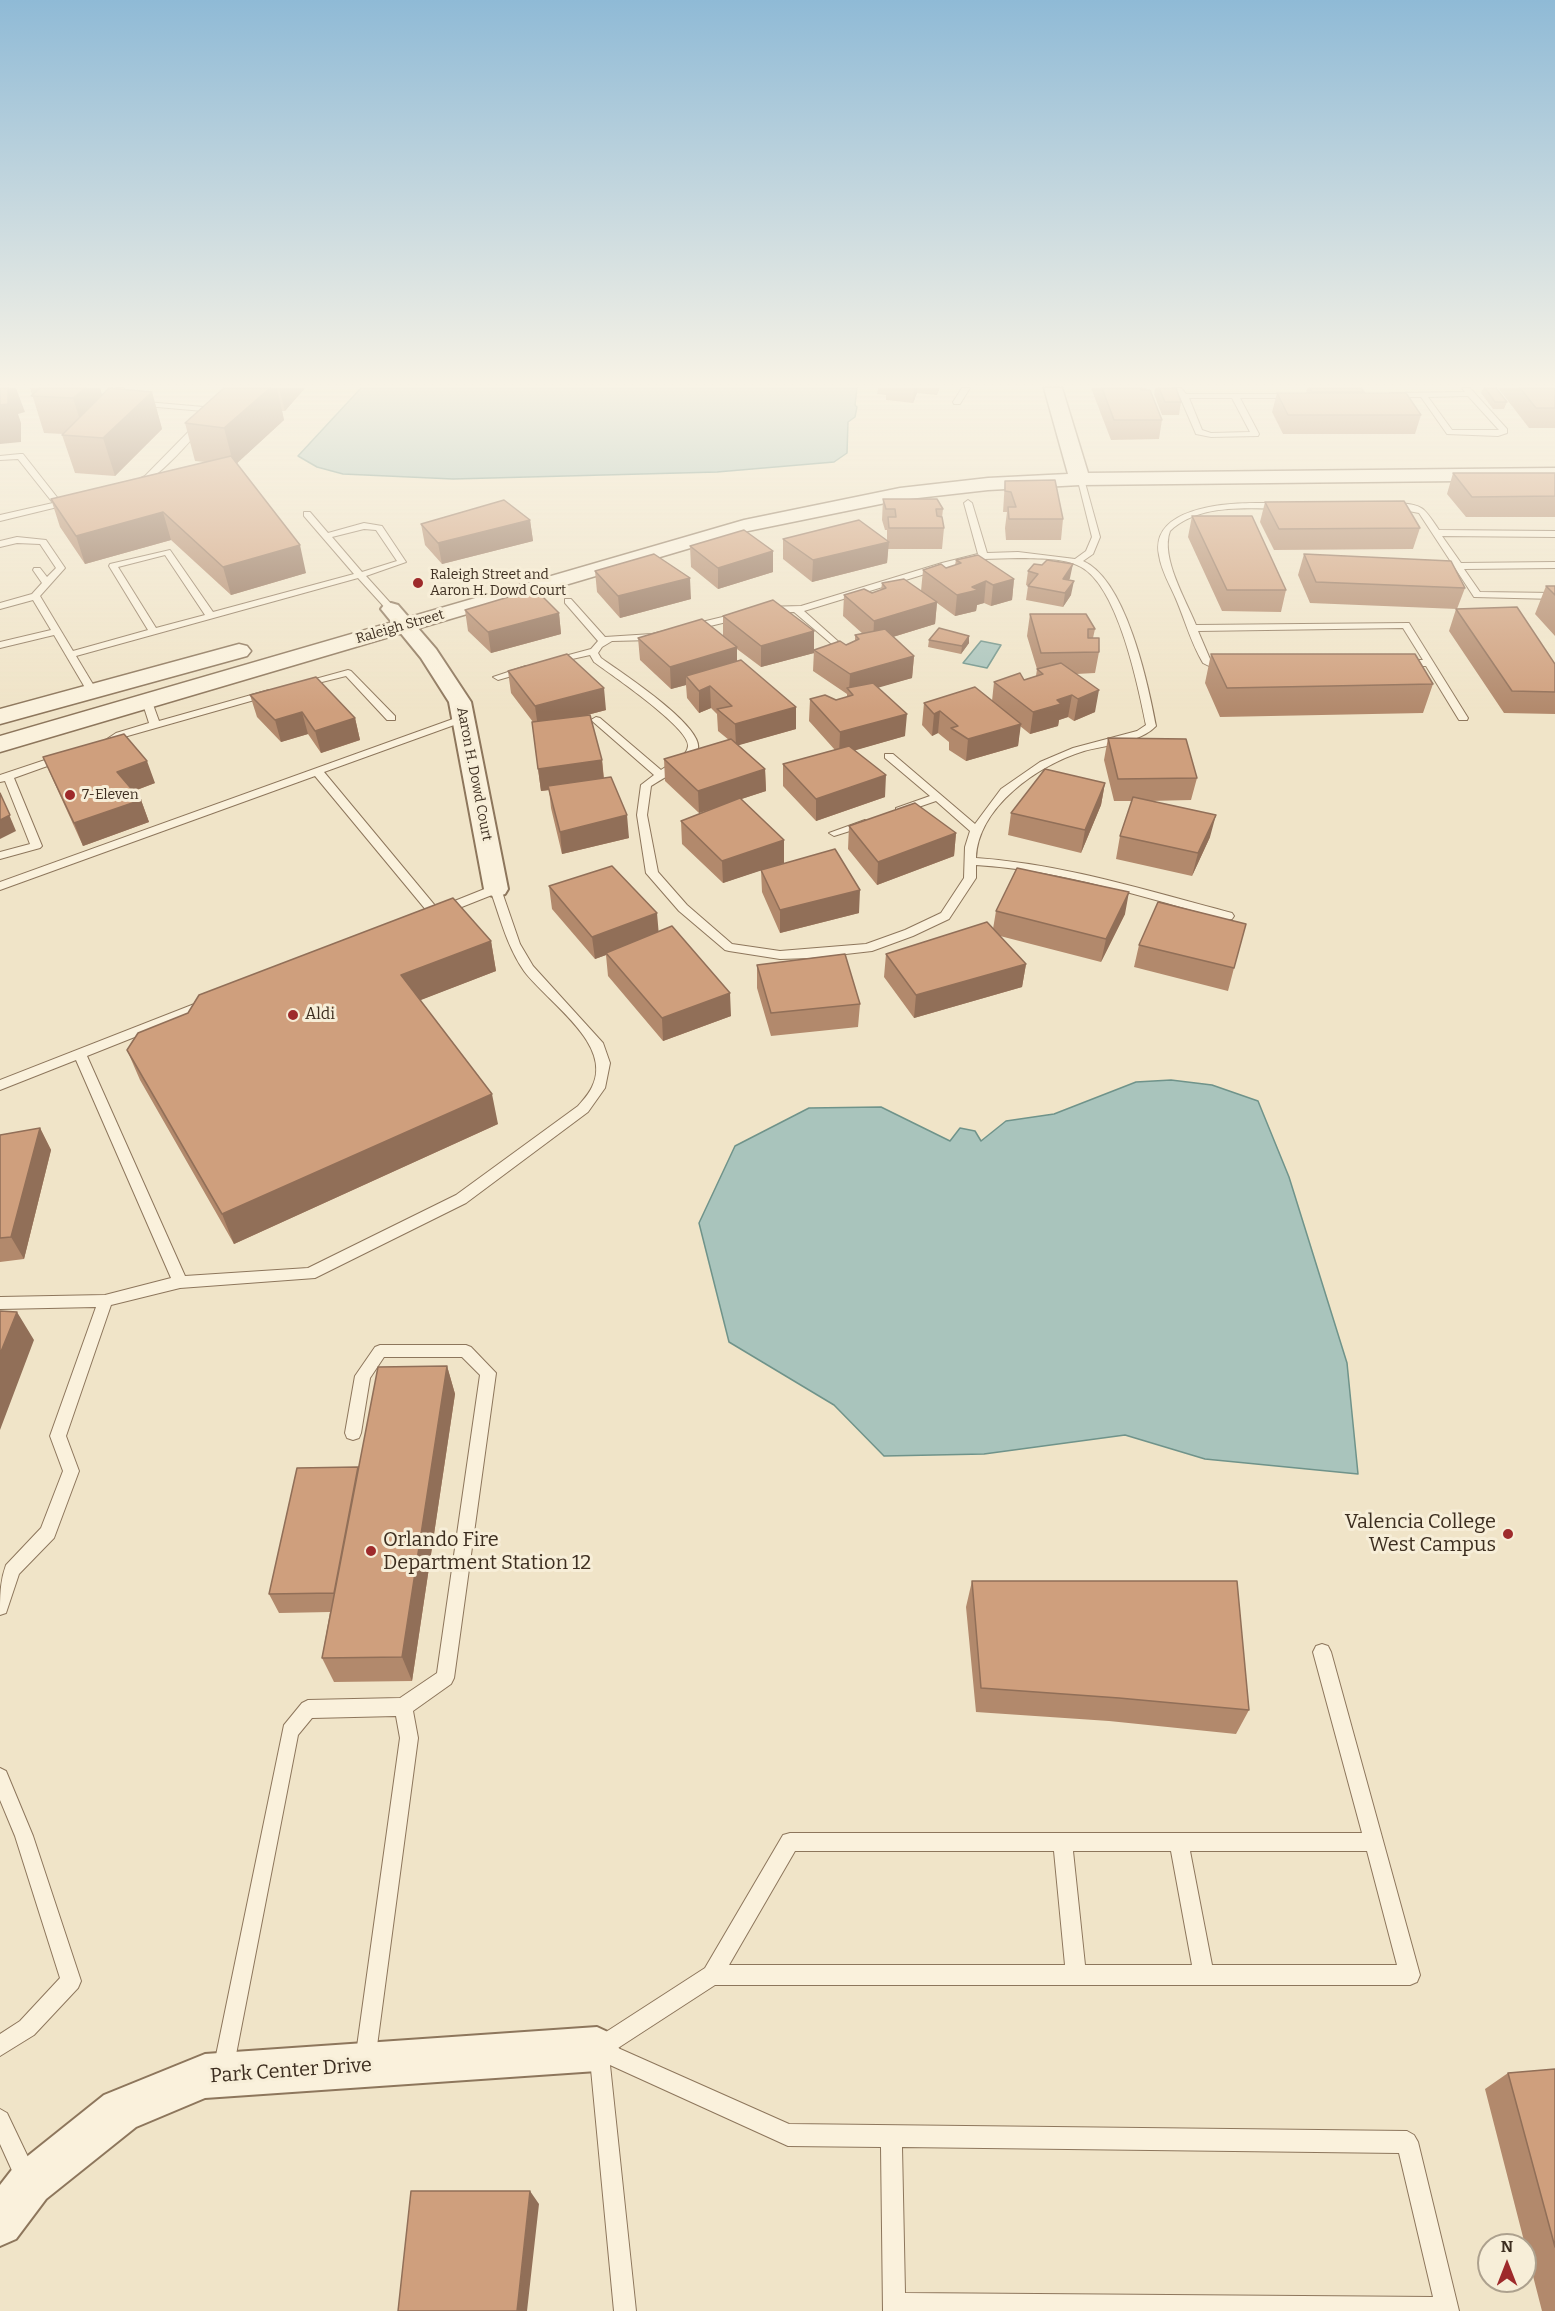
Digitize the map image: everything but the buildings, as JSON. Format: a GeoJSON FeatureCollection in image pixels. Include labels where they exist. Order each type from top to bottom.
{"type":"FeatureCollection","features":[{"type":"Feature","properties":{"kind":"street","name":"Raleigh Street"},"geometry":{"type":"LineString","coordinates":[[0,717],[92,692],[399,617],[744,526],[890,496]]}},
{"type":"Feature","properties":{"kind":"street","name":"Raleigh Street"},"geometry":{"type":"LineString","coordinates":[[0,744],[147,701],[399,617],[524,570],[552,562]]}},
{"type":"Feature","properties":{"kind":"street","name":"Aaron H. Dowd Court"},"geometry":{"type":"LineString","coordinates":[[399,617],[446,678],[460,702],[496,889]]}},
{"type":"Feature","properties":{"kind":"street","name":"Park Center Drive"},"geometry":{"type":"LineString","coordinates":[[0,2223],[30,2182],[120,2111],[205,2076],[597,2049]]}},
{"type":"Feature","properties":{"kind":"lane"},"geometry":{"type":"LineString","coordinates":[[52,496],[58,504]]}},
{"type":"Feature","properties":{"kind":"lane"},"geometry":{"type":"LineString","coordinates":[[1076,562],[1090,552],[1096,537],[1085,496]]}},
{"type":"Feature","properties":{"kind":"lane"},"geometry":{"type":"LineString","coordinates":[[0,518],[81,499]]}},
{"type":"Feature","properties":{"kind":"lane"},"geometry":{"type":"LineString","coordinates":[[968,503],[983,556]]}},
{"type":"Feature","properties":{"kind":"lane"},"geometry":{"type":"LineString","coordinates":[[1377,505],[1416,507],[1427,517],[1477,596],[1555,596]]}},
{"type":"Feature","properties":{"kind":"lane"},"geometry":{"type":"LineString","coordinates":[[1236,664],[1213,665],[1206,661],[1163,555],[1162,541],[1168,528],[1188,516],[1222,506],[1294,506]]}},
{"type":"Feature","properties":{"kind":"lane"},"geometry":{"type":"LineString","coordinates":[[307,514],[399,617]]}},
{"type":"Feature","properties":{"kind":"lane"},"geometry":{"type":"LineString","coordinates":[[69,655],[360,575],[402,561],[379,528],[364,526],[326,536]]}},
{"type":"Feature","properties":{"kind":"lane"},"geometry":{"type":"LineString","coordinates":[[1437,533],[1555,534]]}},
{"type":"Feature","properties":{"kind":"lane"},"geometry":{"type":"LineString","coordinates":[[0,544],[43,542],[61,568],[35,596],[0,606]]}},
{"type":"Feature","properties":{"kind":"lane"},"geometry":{"type":"LineString","coordinates":[[154,632],[112,566],[167,552],[212,616]]}},
{"type":"Feature","properties":{"kind":"lane"},"geometry":{"type":"LineString","coordinates":[[498,677],[595,651],[610,638],[652,637],[764,610],[795,609],[945,565],[983,556],[1018,555],[1076,562],[1098,575],[1134,651],[1151,726],[1141,733],[1077,750],[1044,764],[1005,791],[976,830],[971,847],[970,878],[945,916],[899,937],[867,948],[780,955],[729,947],[683,908],[652,873],[642,815],[646,785],[659,774],[689,756],[693,749],[692,739],[674,720],[597,660],[593,653],[595,651]]}},
{"type":"Feature","properties":{"kind":"lane"},"geometry":{"type":"LineString","coordinates":[[1458,566],[1555,566]]}},
{"type":"Feature","properties":{"kind":"lane"},"geometry":{"type":"LineString","coordinates":[[38,570],[47,583]]}},
{"type":"Feature","properties":{"kind":"lane"},"geometry":{"type":"LineString","coordinates":[[35,596],[92,692]]}},
{"type":"Feature","properties":{"kind":"lane"},"geometry":{"type":"LineString","coordinates":[[568,601],[604,642]]}},
{"type":"Feature","properties":{"kind":"lane"},"geometry":{"type":"LineString","coordinates":[[795,609],[849,656]]}},
{"type":"Feature","properties":{"kind":"lane"},"geometry":{"type":"LineString","coordinates":[[1192,628],[1406,625],[1462,718]]}},
{"type":"Feature","properties":{"kind":"lane"},"geometry":{"type":"LineString","coordinates":[[0,645],[56,632]]}},
{"type":"Feature","properties":{"kind":"lane"},"geometry":{"type":"LineString","coordinates":[[1392,663],[1428,663]]}},
{"type":"Feature","properties":{"kind":"lane"},"geometry":{"type":"LineString","coordinates":[[293,687],[348,673],[391,718]]}},
{"type":"Feature","properties":{"kind":"lane"},"geometry":{"type":"LineString","coordinates":[[103,744],[120,735],[282,690]]}},
{"type":"Feature","properties":{"kind":"lane"},"geometry":{"type":"LineString","coordinates":[[147,701],[155,725]]}},
{"type":"Feature","properties":{"kind":"lane"},"geometry":{"type":"LineString","coordinates":[[0,886],[464,718]]}},
{"type":"Feature","properties":{"kind":"lane"},"geometry":{"type":"LineString","coordinates":[[596,720],[659,774]]}},
{"type":"Feature","properties":{"kind":"lane"},"geometry":{"type":"LineString","coordinates":[[0,856],[36,846],[4,778],[72,754]]}},
{"type":"Feature","properties":{"kind":"lane"},"geometry":{"type":"LineString","coordinates":[[889,756],[976,830]]}},
{"type":"Feature","properties":{"kind":"lane"},"geometry":{"type":"LineString","coordinates":[[0,1303],[105,1301],[180,1282],[310,1274],[461,1199],[583,1109],[599,1088],[604,1063],[597,1043],[529,969],[514,944],[496,889],[430,915],[317,771]]}},
{"type":"Feature","properties":{"kind":"lane"},"geometry":{"type":"LineString","coordinates":[[834,834],[938,797]]}},
{"type":"Feature","properties":{"kind":"lane"},"geometry":{"type":"LineString","coordinates":[[970,861],[1056,872],[1228,916]]}},
{"type":"Feature","properties":{"kind":"lane"},"geometry":{"type":"LineString","coordinates":[[0,1085],[215,1000]]}},
{"type":"Feature","properties":{"kind":"lane"},"geometry":{"type":"LineString","coordinates":[[80,1054],[180,1282]]}},
{"type":"Feature","properties":{"kind":"lane"},"geometry":{"type":"LineString","coordinates":[[0,1607],[12,1570],[48,1533],[71,1471],[58,1436],[105,1301]]}},
{"type":"Feature","properties":{"kind":"lane"},"geometry":{"type":"LineString","coordinates":[[222,2075],[290,1731],[308,1709],[403,1707],[445,1678],[488,1373],[466,1351],[380,1351],[363,1376],[353,1433]]}},
{"type":"Feature","properties":{"kind":"lane"},"geometry":{"type":"LineString","coordinates":[[712,1975],[1410,1975],[1322,1652]]}},
{"type":"Feature","properties":{"kind":"lane"},"geometry":{"type":"LineString","coordinates":[[364,2065],[409,1738],[403,1707]]}},
{"type":"Feature","properties":{"kind":"lane"},"geometry":{"type":"LineString","coordinates":[[0,1777],[24,1836],[71,1981],[27,2028],[0,2046]]}},
{"type":"Feature","properties":{"kind":"lane"},"geometry":{"type":"LineString","coordinates":[[597,2049],[712,1975],[790,1842],[1374,1842]]}},
{"type":"Feature","properties":{"kind":"lane"},"geometry":{"type":"LineString","coordinates":[[1063,1842],[1076,1975]]}},
{"type":"Feature","properties":{"kind":"lane"},"geometry":{"type":"LineString","coordinates":[[1179,1842],[1204,1975]]}},
{"type":"Feature","properties":{"kind":"lane"},"geometry":{"type":"LineString","coordinates":[[597,2049],[788,2135],[891,2136],[1407,2142],[1448,2309],[894,2308],[891,2136]]}},
{"type":"Feature","properties":{"kind":"lane"},"geometry":{"type":"LineString","coordinates":[[597,2049],[625,2311]]}},
{"type":"Feature","properties":{"kind":"lane"},"geometry":{"type":"LineString","coordinates":[[0,2120],[30,2182]]}},
{"type":"Feature","properties":{"kind":"water"},"geometry":{"type":"Polygon","coordinates":[[[981,641],[1001,645],[987,668],[963,663],[981,641]]]}},
{"type":"Feature","properties":{"kind":"water"},"geometry":{"type":"Polygon","coordinates":[[[1171,1080],[1212,1085],[1258,1101],[1289,1177],[1347,1363],[1358,1474],[1205,1459],[1125,1435],[984,1454],[884,1456],[834,1405],[729,1342],[699,1223],[735,1146],[809,1108],[881,1107],[950,1141],[960,1128],[975,1131],[981,1141],[1006,1121],[1054,1114],[1136,1082],[1171,1080]]]}},
{"type":"Feature","properties":{"kind":"place","name":"Raleigh Street and Aaron H. Dowd Court"},"geometry":{"type":"Point","coordinates":[418,583]}},
{"type":"Feature","properties":{"kind":"place","name":"7-Eleven"},"geometry":{"type":"Point","coordinates":[70,795]}},
{"type":"Feature","properties":{"kind":"place","name":"Aldi"},"geometry":{"type":"Point","coordinates":[293,1015]}},
{"type":"Feature","properties":{"kind":"place","name":"Valencia College West Campus"},"geometry":{"type":"Point","coordinates":[1508,1534]}},
{"type":"Feature","properties":{"kind":"place","name":"Orlando Fire Department Station 12"},"geometry":{"type":"Point","coordinates":[371,1551]}}]}
